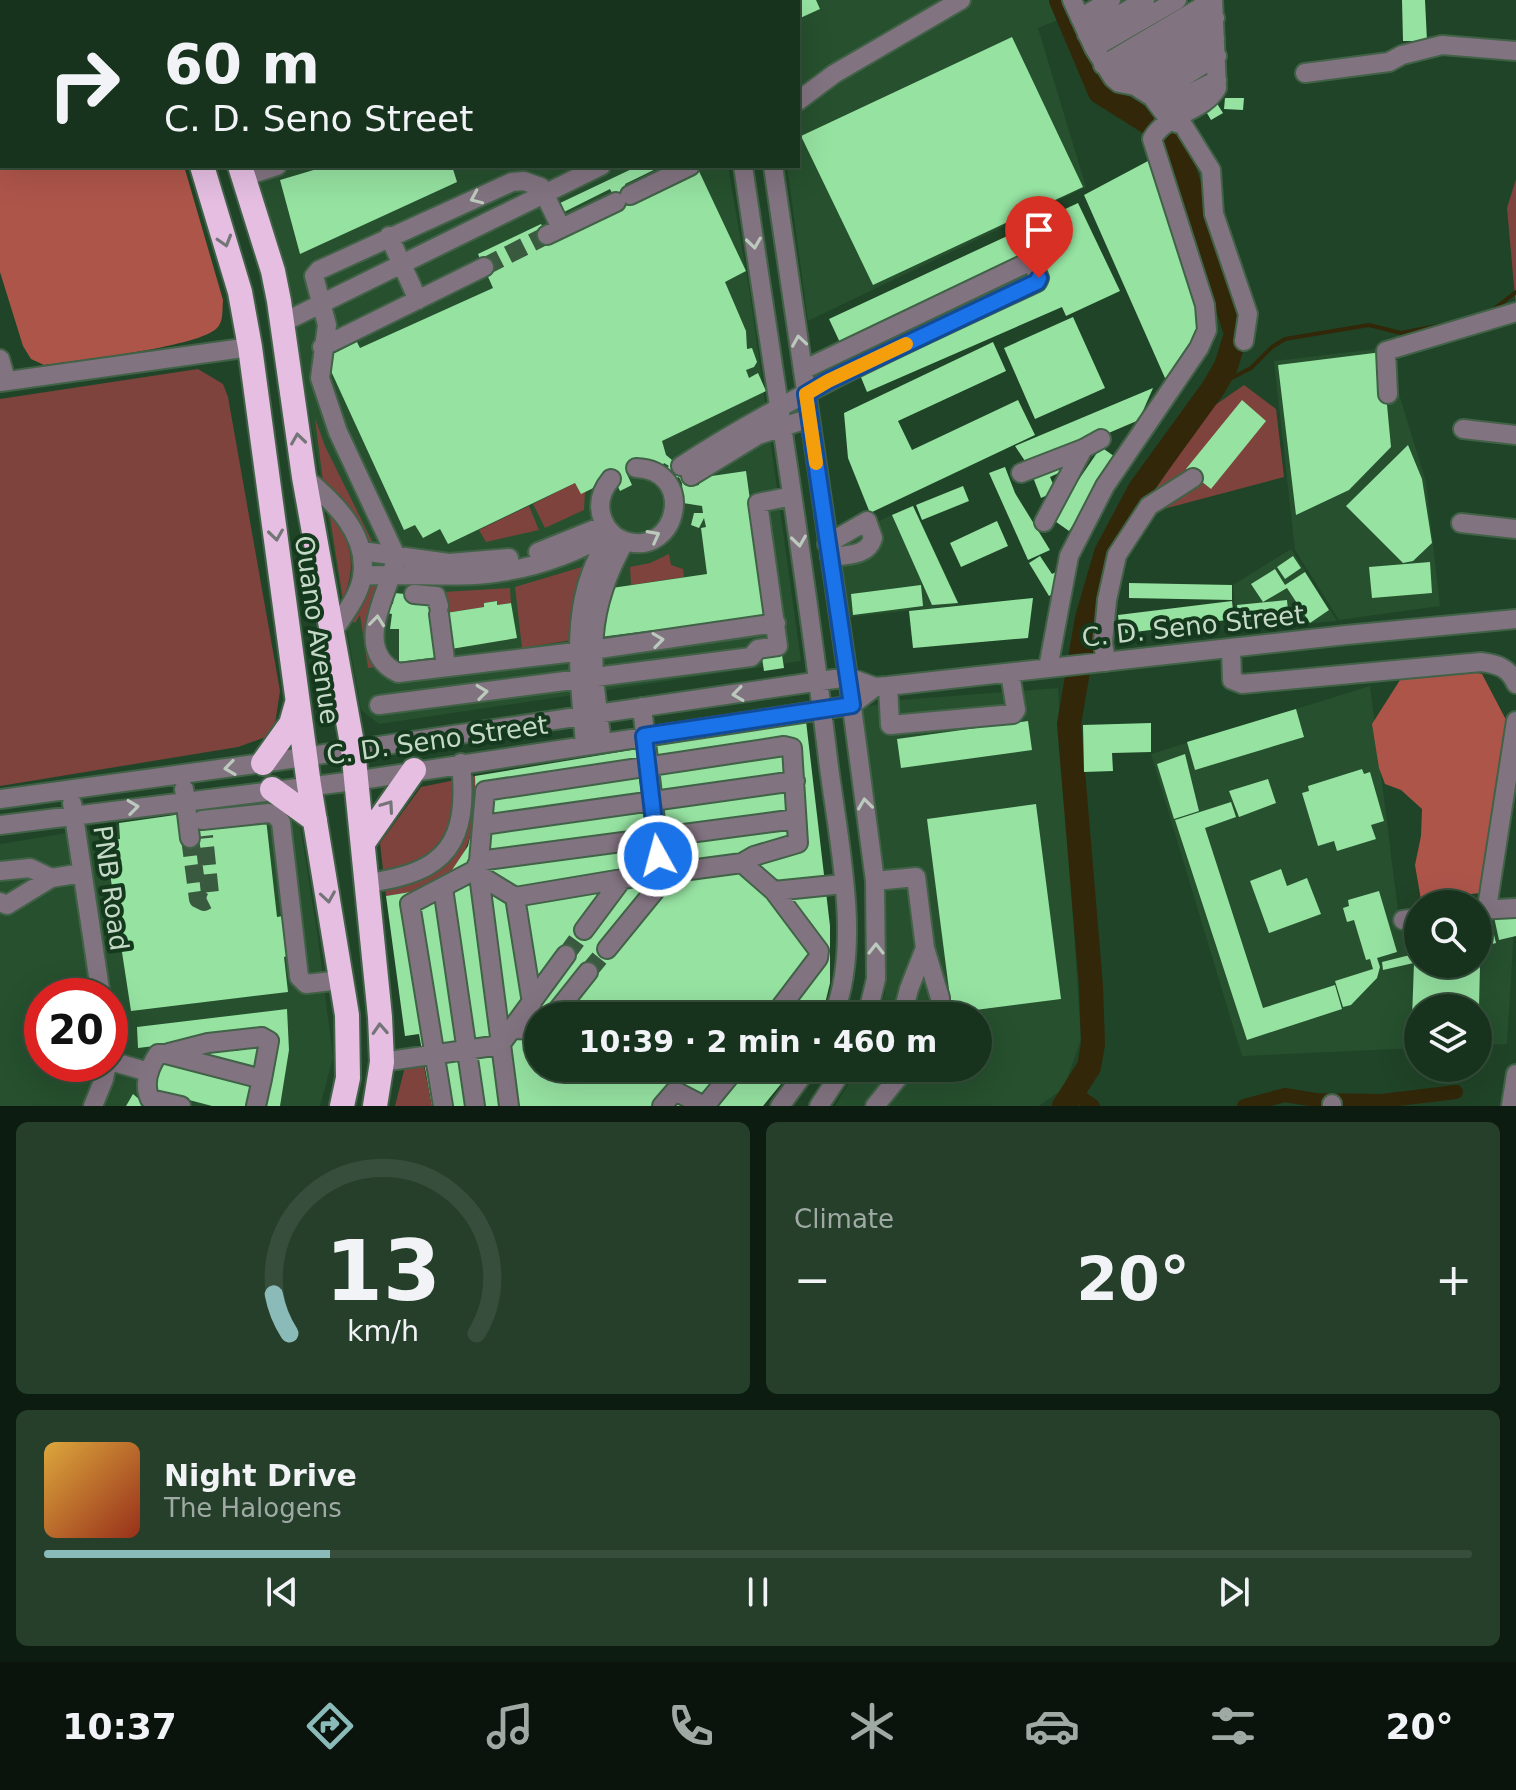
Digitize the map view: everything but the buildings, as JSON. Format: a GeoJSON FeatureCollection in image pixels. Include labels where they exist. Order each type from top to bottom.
{"type":"FeatureCollection","features":[{"type":"Feature","properties":{"kind":"highway","name":"Ouano Avenue"},"geometry":{"type":"LineString","coordinates":[[203,168],[240,292],[250,347],[309,785],[347,1015],[348,1078],[342,1106]]}},
{"type":"Feature","properties":{"kind":"highway","name":"Ouano Avenue"},"geometry":{"type":"LineString","coordinates":[[242,171],[273,271],[304,477],[353,749],[382,1062],[375,1106]]}},
{"type":"Feature","properties":{"kind":"highway"},"geometry":{"type":"LineString","coordinates":[[263,763],[291,724],[298,697]]}},
{"type":"Feature","properties":{"kind":"highway"},"geometry":{"type":"LineString","coordinates":[[363,843],[414,770]]}},
{"type":"Feature","properties":{"kind":"highway"},"geometry":{"type":"LineString","coordinates":[[272,789],[315,820]]}},
{"type":"Feature","properties":{"kind":"street"},"geometry":{"type":"LineString","coordinates":[[800,100],[834,74],[961,0]]}},
{"type":"Feature","properties":{"kind":"street"},"geometry":{"type":"LineString","coordinates":[[1088,31],[1111,0]]}},
{"type":"Feature","properties":{"kind":"street"},"geometry":{"type":"LineString","coordinates":[[1088,31],[1177,0]]}},
{"type":"Feature","properties":{"kind":"street"},"geometry":{"type":"LineString","coordinates":[[1088,31],[1214,6]]}},
{"type":"Feature","properties":{"kind":"street"},"geometry":{"type":"LineString","coordinates":[[1088,31],[1154,10],[1214,6]]}},
{"type":"Feature","properties":{"kind":"street"},"geometry":{"type":"LineString","coordinates":[[1160,117],[1211,98],[1217,88],[1214,6]]}},
{"type":"Feature","properties":{"kind":"street"},"geometry":{"type":"LineString","coordinates":[[1088,31],[1119,83],[1135,86],[1216,47]]}},
{"type":"Feature","properties":{"kind":"street"},"geometry":{"type":"LineString","coordinates":[[1305,73],[1389,62],[1402,55],[1442,45],[1516,51]]}},
{"type":"Feature","properties":{"kind":"street"},"geometry":{"type":"LineString","coordinates":[[1053,668],[1069,556],[1105,486],[1199,348],[1207,330],[1205,305],[1153,146],[1160,117],[1216,47]]}},
{"type":"Feature","properties":{"kind":"street"},"geometry":{"type":"LineString","coordinates":[[1135,86],[1160,117],[1183,125],[1211,170],[1214,214],[1248,314],[1244,341]]}},
{"type":"Feature","properties":{"kind":"street"},"geometry":{"type":"LineString","coordinates":[[242,171],[263,168]]}},
{"type":"Feature","properties":{"kind":"street"},"geometry":{"type":"LineString","coordinates":[[282,323],[597,168]]}},
{"type":"Feature","properties":{"kind":"street"},"geometry":{"type":"LineString","coordinates":[[686,168],[554,232],[541,187],[534,183],[512,182],[319,270],[314,276],[314,283],[327,325],[320,378],[392,572],[374,622],[376,643],[390,669],[398,673],[776,623]]}},
{"type":"Feature","properties":{"kind":"street"},"geometry":{"type":"LineString","coordinates":[[743,168],[819,682],[843,884],[847,927],[845,972],[837,1002]]}},
{"type":"Feature","properties":{"kind":"street"},"geometry":{"type":"LineString","coordinates":[[773,168],[875,881],[876,979],[870,1002]]}},
{"type":"Feature","properties":{"kind":"street"},"geometry":{"type":"LineString","coordinates":[[389,236],[418,300]]}},
{"type":"Feature","properties":{"kind":"street"},"geometry":{"type":"LineString","coordinates":[[779,418],[806,394],[828,381],[1037,282],[1039,278],[1029,262],[803,370]]}},
{"type":"Feature","properties":{"kind":"street"},"geometry":{"type":"LineString","coordinates":[[322,347],[484,267]]}},
{"type":"Feature","properties":{"kind":"street"},"geometry":{"type":"LineString","coordinates":[[1388,394],[1386,351],[1516,312]]}},
{"type":"Feature","properties":{"kind":"street"},"geometry":{"type":"LineString","coordinates":[[0,359],[3,381],[250,347]]}},
{"type":"Feature","properties":{"kind":"street"},"geometry":{"type":"LineString","coordinates":[[362,576],[449,563],[494,561],[614,533],[642,543],[665,531],[673,516],[677,478],[734,432],[779,418],[810,418]]}},
{"type":"Feature","properties":{"kind":"street"},"geometry":{"type":"LineString","coordinates":[[1463,429],[1516,435]]}},
{"type":"Feature","properties":{"kind":"street"},"geometry":{"type":"LineString","coordinates":[[1021,473],[1101,439]]}},
{"type":"Feature","properties":{"kind":"street"},"geometry":{"type":"LineString","coordinates":[[1044,522],[1083,449]]}},
{"type":"Feature","properties":{"kind":"street"},"geometry":{"type":"LineString","coordinates":[[636,468],[677,478]]}},
{"type":"Feature","properties":{"kind":"street"},"geometry":{"type":"LineString","coordinates":[[304,477],[335,504],[352,529],[361,551],[362,576],[355,596],[332,633]]}},
{"type":"Feature","properties":{"kind":"street"},"geometry":{"type":"LineString","coordinates":[[1099,663],[1107,600],[1117,555],[1149,506],[1193,478]]}},
{"type":"Feature","properties":{"kind":"street"},"geometry":{"type":"LineString","coordinates":[[594,744],[580,651],[594,617],[614,533],[600,507],[611,479]]}},
{"type":"Feature","properties":{"kind":"street"},"geometry":{"type":"LineString","coordinates":[[379,705],[751,657],[758,649],[778,646],[758,503],[792,496]]}},
{"type":"Feature","properties":{"kind":"street"},"geometry":{"type":"LineString","coordinates":[[1461,523],[1516,529]]}},
{"type":"Feature","properties":{"kind":"street"},"geometry":{"type":"LineString","coordinates":[[361,551],[392,572],[410,594],[436,596],[446,667]]}},
{"type":"Feature","properties":{"kind":"street","name":"C. D. Seno Street"},"geometry":{"type":"LineString","coordinates":[[0,799],[848,677],[882,686],[1516,619]]}},
{"type":"Feature","properties":{"kind":"street"},"geometry":{"type":"LineString","coordinates":[[723,630],[726,660]]}},
{"type":"Feature","properties":{"kind":"street"},"geometry":{"type":"LineString","coordinates":[[1231,648],[1232,680],[1242,684],[1481,662],[1503,667],[1516,684]]}},
{"type":"Feature","properties":{"kind":"street"},"geometry":{"type":"LineString","coordinates":[[398,673],[393,689],[404,702]]}},
{"type":"Feature","properties":{"kind":"street"},"geometry":{"type":"LineString","coordinates":[[882,686],[890,725],[1013,714],[1016,710],[1010,673]]}},
{"type":"Feature","properties":{"kind":"street","name":"C. D. Seno Street"},"geometry":{"type":"LineString","coordinates":[[0,825],[354,781],[822,710],[852,705],[882,686]]}},
{"type":"Feature","properties":{"kind":"street"},"geometry":{"type":"LineString","coordinates":[[607,949],[656,889],[661,873],[642,707]]}},
{"type":"Feature","properties":{"kind":"street"},"geometry":{"type":"LineString","coordinates":[[1485,890],[1516,721]]}},
{"type":"Feature","properties":{"kind":"street"},"geometry":{"type":"LineString","coordinates":[[515,897],[742,863],[754,856],[798,843],[792,748],[485,791],[478,869],[508,1100],[524,1106]]}},
{"type":"Feature","properties":{"kind":"street"},"geometry":{"type":"LineString","coordinates":[[367,883],[414,874],[444,852],[457,833],[463,810],[461,763]]}},
{"type":"Feature","properties":{"kind":"street"},"geometry":{"type":"LineString","coordinates":[[182,774],[193,800],[199,831],[269,813],[281,822],[299,977],[306,984],[341,980]]}},
{"type":"Feature","properties":{"kind":"street"},"geometry":{"type":"LineString","coordinates":[[483,825],[795,781]]}},
{"type":"Feature","properties":{"kind":"street","name":"PNB Road"},"geometry":{"type":"LineString","coordinates":[[70,788],[98,978]]}},
{"type":"Feature","properties":{"kind":"street"},"geometry":{"type":"LineString","coordinates":[[443,1106],[410,904],[478,869],[656,838],[796,819]]}},
{"type":"Feature","properties":{"kind":"street"},"geometry":{"type":"LineString","coordinates":[[742,863],[774,891],[819,951],[818,958],[785,1002]]}},
{"type":"Feature","properties":{"kind":"street"},"geometry":{"type":"LineString","coordinates":[[0,871],[30,868],[51,878]]}},
{"type":"Feature","properties":{"kind":"street"},"geometry":{"type":"LineString","coordinates":[[478,869],[515,897],[532,1002]]}},
{"type":"Feature","properties":{"kind":"street"},"geometry":{"type":"LineString","coordinates":[[0,902],[7,905],[51,878],[82,873]]}},
{"type":"Feature","properties":{"kind":"street"},"geometry":{"type":"LineString","coordinates":[[875,881],[916,877],[925,948],[940,1002]]}},
{"type":"Feature","properties":{"kind":"street"},"geometry":{"type":"LineString","coordinates":[[584,930],[622,879]]}},
{"type":"Feature","properties":{"kind":"street"},"geometry":{"type":"LineString","coordinates":[[774,891],[843,884]]}},
{"type":"Feature","properties":{"kind":"street"},"geometry":{"type":"LineString","coordinates":[[443,888],[475,1106]]}},
{"type":"Feature","properties":{"kind":"street"},"geometry":{"type":"LineString","coordinates":[[1492,909],[1516,908]]}},
{"type":"Feature","properties":{"kind":"street"},"geometry":{"type":"LineString","coordinates":[[906,1002],[925,948]]}},
{"type":"Feature","properties":{"kind":"street"},"geometry":{"type":"LineString","coordinates":[[533,1002],[566,955]]}},
{"type":"Feature","properties":{"kind":"street"},"geometry":{"type":"LineString","coordinates":[[564,1002],[588,972]]}},
{"type":"Feature","properties":{"kind":"street"},"geometry":{"type":"LineString","coordinates":[[382,1062],[500,1045],[524,1013]]}},
{"type":"Feature","properties":{"kind":"street"},"geometry":{"type":"LineString","coordinates":[[512,1029],[524,1029]]}},
{"type":"Feature","properties":{"kind":"street"},"geometry":{"type":"LineString","coordinates":[[166,1054],[208,1043],[262,1037],[269,1041],[256,1106]]}},
{"type":"Feature","properties":{"kind":"street"},"geometry":{"type":"LineString","coordinates":[[181,1106],[161,1104],[150,1099],[146,1091],[149,1072],[158,1054],[262,1079]]}},
{"type":"Feature","properties":{"kind":"street"},"geometry":{"type":"LineString","coordinates":[[128,1067],[149,1072]]}},
{"type":"Feature","properties":{"kind":"street"},"geometry":{"type":"LineString","coordinates":[[1511,1106],[1516,1074]]}},
{"type":"Feature","properties":{"kind":"street"},"geometry":{"type":"LineString","coordinates":[[93,1106],[103,1082]]}},
{"type":"Feature","properties":{"kind":"street"},"geometry":{"type":"LineString","coordinates":[[662,1106],[675,1091],[705,1106],[725,1082]]}},
{"type":"Feature","properties":{"kind":"street"},"geometry":{"type":"LineString","coordinates":[[780,1106],[798,1082]]}},
{"type":"Feature","properties":{"kind":"street"},"geometry":{"type":"LineString","coordinates":[[829,1103],[838,1082]]}},
{"type":"Feature","properties":{"kind":"street"},"geometry":{"type":"LineString","coordinates":[[875,1106],[894,1082]]}},
{"type":"Feature","properties":{"kind":"shaded area"},"geometry":{"type":"Polygon","coordinates":[[[800,0],[1053,0],[1060,19],[1038,28],[1086,187],[808,321],[787,168],[800,168],[800,0]]]}},
{"type":"Feature","properties":{"kind":"shaded area"},"geometry":{"type":"Polygon","coordinates":[[[0,168],[185,168],[223,300],[222,316],[216,329],[184,342],[44,365],[31,359],[23,346],[0,272],[0,168]]]}},
{"type":"Feature","properties":{"kind":"shaded area"},"geometry":{"type":"Polygon","coordinates":[[[254,168],[728,168],[750,294],[801,661],[379,724],[361,710],[284,266],[254,168]]]}},
{"type":"Feature","properties":{"kind":"shaded area"},"geometry":{"type":"Polygon","coordinates":[[[1516,179],[1516,308],[1507,208],[1516,179]]]}},
{"type":"Feature","properties":{"kind":"shaded area"},"geometry":{"type":"Polygon","coordinates":[[[1385,348],[1426,482],[1440,606],[1339,620],[1295,550],[1274,361],[1385,348]]]}},
{"type":"Feature","properties":{"kind":"shaded area"},"geometry":{"type":"Polygon","coordinates":[[[198,369],[223,384],[228,397],[280,691],[274,731],[238,747],[0,786],[0,399],[198,369]]]}},
{"type":"Feature","properties":{"kind":"shaded area"},"geometry":{"type":"Polygon","coordinates":[[[1244,385],[1276,409],[1284,477],[1156,511],[1146,503],[1211,408],[1244,385]]]}},
{"type":"Feature","properties":{"kind":"shaded area"},"geometry":{"type":"Polygon","coordinates":[[[315,418],[325,446],[373,543],[364,544],[323,482],[315,418]]]}},
{"type":"Feature","properties":{"kind":"shaded area"},"geometry":{"type":"Polygon","coordinates":[[[575,483],[581,493],[585,492],[584,510],[545,528],[533,504],[575,483]]]}},
{"type":"Feature","properties":{"kind":"shaded area"},"geometry":{"type":"Polygon","coordinates":[[[328,505],[346,540],[351,561],[343,600],[328,505]]]}},
{"type":"Feature","properties":{"kind":"shaded area"},"geometry":{"type":"Polygon","coordinates":[[[913,505],[960,605],[850,617],[839,540],[913,505]]]}},
{"type":"Feature","properties":{"kind":"shaded area"},"geometry":{"type":"Polygon","coordinates":[[[529,506],[539,530],[486,542],[479,530],[529,506]]]}},
{"type":"Feature","properties":{"kind":"shaded area"},"geometry":{"type":"Polygon","coordinates":[[[1291,549],[1337,621],[1237,629],[1233,585],[1291,549]]]}},
{"type":"Feature","properties":{"kind":"shaded area"},"geometry":{"type":"Polygon","coordinates":[[[669,554],[671,565],[683,569],[684,577],[631,585],[630,567],[650,563],[669,554]]]}},
{"type":"Feature","properties":{"kind":"shaded area"},"geometry":{"type":"Polygon","coordinates":[[[585,566],[574,595],[572,640],[522,648],[515,587],[585,566]]]}},
{"type":"Feature","properties":{"kind":"shaded area"},"geometry":{"type":"Polygon","coordinates":[[[369,580],[378,585],[369,606],[367,625],[376,667],[368,668],[360,615],[355,623],[348,618],[369,580]]]}},
{"type":"Feature","properties":{"kind":"shaded area"},"geometry":{"type":"Polygon","coordinates":[[[510,588],[511,603],[497,605],[496,601],[484,603],[484,607],[446,613],[443,592],[510,588]]]}},
{"type":"Feature","properties":{"kind":"shaded area"},"geometry":{"type":"Polygon","coordinates":[[[1439,665],[1482,674],[1515,737],[1503,850],[1482,890],[1419,890],[1415,865],[1422,809],[1401,790],[1385,784],[1379,768],[1372,724],[1400,680],[1439,665]]]}},
{"type":"Feature","properties":{"kind":"shaded area"},"geometry":{"type":"Polygon","coordinates":[[[1370,686],[1398,911],[1404,910],[1404,978],[1492,978],[1492,899],[1516,896],[1507,1044],[1492,1045],[1492,994],[1404,994],[1404,1049],[1242,1056],[1151,754],[1370,686]]]}},
{"type":"Feature","properties":{"kind":"shaded area"},"geometry":{"type":"Polygon","coordinates":[[[1058,688],[1081,1039],[1064,1088],[1039,1106],[835,1106],[850,1082],[992,1082],[992,1002],[882,1002],[886,924],[861,714],[866,707],[900,700],[1058,688]]]}},
{"type":"Feature","properties":{"kind":"shaded area"},"geometry":{"type":"Polygon","coordinates":[[[475,776],[475,810],[462,856],[440,880],[424,889],[386,896],[380,843],[421,787],[475,776]]]}},
{"type":"Feature","properties":{"kind":"shaded area"},"geometry":{"type":"Polygon","coordinates":[[[279,806],[300,825],[318,938],[333,1058],[320,1106],[0,1106],[0,844],[207,810],[279,806]]]}},
{"type":"Feature","properties":{"kind":"shaded area"},"geometry":{"type":"Polygon","coordinates":[[[422,1057],[432,1106],[395,1106],[406,1063],[422,1057]]]}},
{"type":"Feature","properties":{"kind":"waterway"},"geometry":{"type":"LineString","coordinates":[[1061,0],[1100,92],[1151,124],[1178,150],[1236,334],[1226,366],[1214,387],[1140,489],[1106,553],[1087,618],[1069,724],[1093,1044],[1089,1067],[1064,1106]]}},
{"type":"Feature","properties":{"kind":"waterway"},"geometry":{"type":"LineString","coordinates":[[1490,312],[1516,292]]}},
{"type":"Feature","properties":{"kind":"waterway"},"geometry":{"type":"LineString","coordinates":[[1214,387],[1251,368],[1285,339],[1369,325],[1401,333],[1447,324]]}},
{"type":"Feature","properties":{"kind":"waterway"},"geometry":{"type":"LineString","coordinates":[[1244,1106],[1285,1095],[1315,1100],[1382,1101],[1456,1092]]}},
{"type":"Feature","properties":{"kind":"waterway"},"geometry":{"type":"LineString","coordinates":[[1074,1093],[1093,1106]]}},
{"type":"Feature","properties":{"kind":"tunnel"},"geometry":{"type":"LineString","coordinates":[[484,267],[547,235]]}},
{"type":"Feature","properties":{"kind":"tunnel"},"geometry":{"type":"LineString","coordinates":[[190,838],[198,899],[204,902],[210,894],[204,836]]}},
{"type":"Feature","properties":{"kind":"tunnel"},"geometry":{"type":"LineString","coordinates":[[566,955],[584,930]]}},
{"type":"Feature","properties":{"kind":"tunnel"},"geometry":{"type":"LineString","coordinates":[[588,972],[607,949]]}},
{"type":"Feature","properties":{"kind":"slow traffic"},"geometry":{"type":"LineString","coordinates":[[816,463],[806,394],[906,344]]}},
{"type":"Feature","properties":{"kind":"route"},"geometry":{"type":"LineString","coordinates":[[658,856],[644,736],[852,705],[806,394],[1037,282],[1039,278]]}}]}
